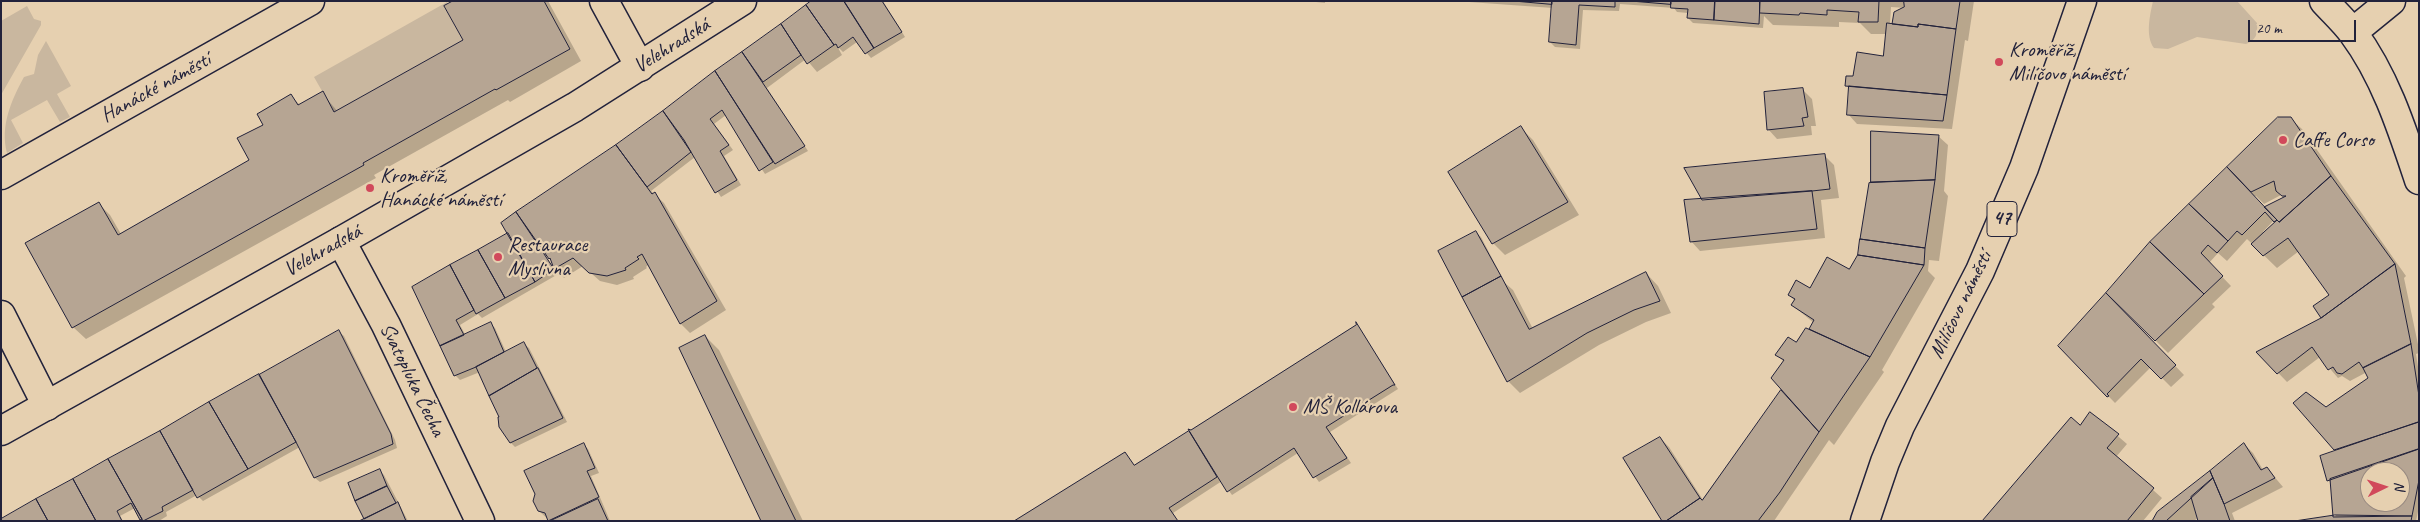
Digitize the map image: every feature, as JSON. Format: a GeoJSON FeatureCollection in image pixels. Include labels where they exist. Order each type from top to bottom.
{"type":"FeatureCollection","features":[{"type":"Feature","properties":{"kind":"main road","name":"Hanácké náměstí"},"geometry":{"type":"LineString","coordinates":[[1,176],[310,1]]}},
{"type":"Feature","properties":{"kind":"main road"},"geometry":{"type":"LineString","coordinates":[[604,1],[640,67]]}},
{"type":"Feature","properties":{"kind":"main road","name":"Velehradská"},"geometry":{"type":"LineString","coordinates":[[1,431],[341,241],[575,107],[742,1]]}},
{"type":"Feature","properties":{"kind":"main road","name":"Milíčovo náměstí"},"geometry":{"type":"LineString","coordinates":[[1865,521],[1885,462],[1900,426],[1980,271],[2024,168],[2082,1]]}},
{"type":"Feature","properties":{"kind":"main road"},"geometry":{"type":"LineString","coordinates":[[2324,1],[2352,32],[2376,70],[2392,104],[2419,180]]}},
{"type":"Feature","properties":{"kind":"main road"},"geometry":{"type":"LineString","coordinates":[[2352,32],[2391,1]]}},
{"type":"Feature","properties":{"kind":"main road","name":"Svatopluka Čecha"},"geometry":{"type":"LineString","coordinates":[[341,241],[386,324],[480,521]]}},
{"type":"Feature","properties":{"kind":"main road"},"geometry":{"type":"LineString","coordinates":[[1,315],[47,406]]}},
{"type":"Feature","properties":{"kind":"shaded area"},"geometry":{"type":"Polygon","coordinates":[[[2153,1],[2237,1],[2257,23],[2257,33],[2252,41],[2246,44],[2197,37],[2168,49],[2154,48],[2149,32],[2153,1]]]}},
{"type":"Feature","properties":{"kind":"shaded area"},"geometry":{"type":"Polygon","coordinates":[[[447,2],[448,4],[444,7],[463,40],[334,112],[314,77],[447,2]]]}},
{"type":"Feature","properties":{"kind":"shaded area"},"geometry":{"type":"Polygon","coordinates":[[[27,6],[34,19],[41,21],[41,25],[1,95],[1,21],[27,6]]]}},
{"type":"Feature","properties":{"kind":"shaded area"},"geometry":{"type":"Polygon","coordinates":[[[46,41],[71,86],[57,94],[70,117],[60,122],[47,100],[11,120],[23,143],[7,153],[5,133],[11,104],[24,77],[34,74],[38,55],[46,41]]]}},
{"type":"Feature","properties":{"kind":"building"},"geometry":{"type":"Polygon","coordinates":[[[453,1],[544,1],[570,49],[495,89],[363,163],[364,165],[72,328],[25,243],[99,202],[118,235],[249,160],[237,138],[263,125],[257,114],[291,94],[298,105],[323,91],[334,112],[463,40],[444,6],[453,1]]]}},
{"type":"Feature","properties":{"kind":"building"},"geometry":{"type":"Polygon","coordinates":[[[811,1],[844,1],[874,48],[865,54],[853,37],[838,48],[806,5],[811,1]]]}},
{"type":"Feature","properties":{"kind":"building"},"geometry":{"type":"Polygon","coordinates":[[[844,1],[882,1],[902,32],[874,48],[844,1]]]}},
{"type":"Feature","properties":{"kind":"building"},"geometry":{"type":"Polygon","coordinates":[[[1514,1],[1552,1],[1552,4],[1514,1]]]}},
{"type":"Feature","properties":{"kind":"building"},"geometry":{"type":"Polygon","coordinates":[[[1552,1],[1615,1],[1615,7],[1579,5],[1576,45],[1549,42],[1552,1]]]}},
{"type":"Feature","properties":{"kind":"building"},"geometry":{"type":"Polygon","coordinates":[[[1631,1],[1671,1],[1671,4],[1631,1]]]}},
{"type":"Feature","properties":{"kind":"building"},"geometry":{"type":"Polygon","coordinates":[[[1671,1],[1715,1],[1714,20],[1687,18],[1688,9],[1671,8],[1671,1]]]}},
{"type":"Feature","properties":{"kind":"building"},"geometry":{"type":"Polygon","coordinates":[[[1715,1],[1760,1],[1759,24],[1714,20],[1715,1]]]}},
{"type":"Feature","properties":{"kind":"building"},"geometry":{"type":"Polygon","coordinates":[[[1760,1],[1879,1],[1878,22],[1858,22],[1859,12],[1827,10],[1827,15],[1760,13],[1760,1]]]}},
{"type":"Feature","properties":{"kind":"building"},"geometry":{"type":"Polygon","coordinates":[[[1904,1],[1960,1],[1956,29],[1918,24],[1918,27],[1892,24],[1894,12],[1904,7],[1904,1]]]}},
{"type":"Feature","properties":{"kind":"building"},"geometry":{"type":"Polygon","coordinates":[[[806,5],[834,45],[807,64],[781,24],[806,5]]]}},
{"type":"Feature","properties":{"kind":"building"},"geometry":{"type":"Polygon","coordinates":[[[1887,23],[1918,27],[1918,24],[1956,29],[1947,95],[1845,86],[1846,76],[1853,76],[1857,52],[1883,56],[1887,23]]]}},
{"type":"Feature","properties":{"kind":"building"},"geometry":{"type":"Polygon","coordinates":[[[781,24],[801,55],[763,82],[742,52],[781,24]]]}},
{"type":"Feature","properties":{"kind":"building"},"geometry":{"type":"Polygon","coordinates":[[[742,52],[805,146],[775,164],[715,71],[742,52]]]}},
{"type":"Feature","properties":{"kind":"building"},"geometry":{"type":"Polygon","coordinates":[[[715,71],[773,162],[759,171],[722,110],[710,119],[729,145],[720,151],[737,180],[715,193],[684,140],[663,111],[715,71]]]}},
{"type":"Feature","properties":{"kind":"building"},"geometry":{"type":"Polygon","coordinates":[[[1849,86],[1947,95],[1943,121],[1847,115],[1849,86]]]}},
{"type":"Feature","properties":{"kind":"building"},"geometry":{"type":"Polygon","coordinates":[[[1803,88],[1808,117],[1802,118],[1804,126],[1767,130],[1764,92],[1803,88]]]}},
{"type":"Feature","properties":{"kind":"building"},"geometry":{"type":"Polygon","coordinates":[[[663,111],[691,152],[647,187],[616,145],[663,111]]]}},
{"type":"Feature","properties":{"kind":"building"},"geometry":{"type":"Polygon","coordinates":[[[2278,117],[2291,117],[2331,176],[2279,222],[2264,207],[2286,196],[2282,196],[2276,191],[2274,181],[2251,192],[2227,167],[2278,117]]]}},
{"type":"Feature","properties":{"kind":"building"},"geometry":{"type":"Polygon","coordinates":[[[1521,126],[1568,202],[1492,244],[1448,172],[1521,126]]]}},
{"type":"Feature","properties":{"kind":"building"},"geometry":{"type":"Polygon","coordinates":[[[1871,131],[1939,135],[1935,180],[1871,182],[1871,131]]]}},
{"type":"Feature","properties":{"kind":"building"},"geometry":{"type":"Polygon","coordinates":[[[616,145],[652,194],[655,192],[717,301],[680,324],[642,254],[637,257],[639,259],[625,268],[626,270],[607,276],[589,273],[573,258],[554,269],[550,258],[516,212],[616,145]]]}},
{"type":"Feature","properties":{"kind":"building"},"geometry":{"type":"Polygon","coordinates":[[[1825,154],[1830,189],[1812,191],[1702,200],[1684,168],[1825,154]]]}},
{"type":"Feature","properties":{"kind":"building"},"geometry":{"type":"Polygon","coordinates":[[[2227,167],[2277,220],[2274,222],[2265,212],[2242,235],[2237,231],[2228,241],[2189,204],[2227,167]]]}},
{"type":"Feature","properties":{"kind":"building"},"geometry":{"type":"Polygon","coordinates":[[[2331,176],[2395,264],[2321,318],[2313,306],[2329,295],[2288,238],[2263,256],[2251,244],[2331,176]]]}},
{"type":"Feature","properties":{"kind":"building"},"geometry":{"type":"Polygon","coordinates":[[[1935,180],[1925,248],[1860,239],[1869,183],[1935,180]]]}},
{"type":"Feature","properties":{"kind":"building"},"geometry":{"type":"Polygon","coordinates":[[[1812,191],[1817,229],[1690,242],[1684,200],[1812,191]]]}},
{"type":"Feature","properties":{"kind":"building"},"geometry":{"type":"Polygon","coordinates":[[[2189,204],[2228,241],[2217,253],[2208,245],[2201,253],[2223,276],[2204,294],[2150,242],[2189,204]]]}},
{"type":"Feature","properties":{"kind":"building"},"geometry":{"type":"Polygon","coordinates":[[[516,212],[554,269],[535,282],[501,223],[516,212]]]}},
{"type":"Feature","properties":{"kind":"building"},"geometry":{"type":"Polygon","coordinates":[[[1476,231],[1501,276],[1462,297],[1438,251],[1476,231]]]}},
{"type":"Feature","properties":{"kind":"building"},"geometry":{"type":"Polygon","coordinates":[[[508,233],[535,282],[505,298],[478,250],[508,233]]]}},
{"type":"Feature","properties":{"kind":"building"},"geometry":{"type":"Polygon","coordinates":[[[1860,239],[1925,248],[1924,265],[1858,255],[1860,239]]]}},
{"type":"Feature","properties":{"kind":"building"},"geometry":{"type":"Polygon","coordinates":[[[2150,242],[2204,294],[2155,341],[2106,293],[2150,242]]]}},
{"type":"Feature","properties":{"kind":"building"},"geometry":{"type":"Polygon","coordinates":[[[478,250],[505,298],[476,314],[450,265],[478,250]]]}},
{"type":"Feature","properties":{"kind":"building"},"geometry":{"type":"Polygon","coordinates":[[[1858,255],[1924,265],[1870,357],[1809,329],[1814,320],[1791,305],[1795,299],[1788,295],[1796,280],[1810,288],[1827,257],[1849,269],[1858,255]]]}},
{"type":"Feature","properties":{"kind":"building"},"geometry":{"type":"Polygon","coordinates":[[[2395,264],[2411,344],[2363,368],[2359,362],[2342,374],[2337,373],[2333,367],[2328,370],[2312,347],[2277,374],[2256,352],[2321,318],[2395,264]]]}},
{"type":"Feature","properties":{"kind":"building"},"geometry":{"type":"Polygon","coordinates":[[[450,265],[474,310],[456,320],[464,335],[440,346],[412,287],[450,265]]]}},
{"type":"Feature","properties":{"kind":"building"},"geometry":{"type":"Polygon","coordinates":[[[1646,272],[1660,301],[1634,310],[1587,333],[1507,382],[1462,297],[1501,276],[1529,329],[1646,272]]]}},
{"type":"Feature","properties":{"kind":"building"},"geometry":{"type":"Polygon","coordinates":[[[2106,293],[2176,365],[2161,379],[2141,359],[2107,394],[2109,396],[2107,397],[2058,346],[2106,293]]]}},
{"type":"Feature","properties":{"kind":"building"},"geometry":{"type":"Polygon","coordinates":[[[491,322],[504,352],[454,376],[440,346],[491,322]]]}},
{"type":"Feature","properties":{"kind":"building","name":"MŠ Kollárova"},"geometry":{"type":"Polygon","coordinates":[[[1356,322],[1395,385],[1326,427],[1347,458],[1313,478],[1294,448],[1227,492],[1188,429],[1191,430],[1356,325],[1356,322]]]}},
{"type":"Feature","properties":{"kind":"building"},"geometry":{"type":"Polygon","coordinates":[[[1806,328],[1870,357],[1819,432],[1771,378],[1784,360],[1775,355],[1788,337],[1796,342],[1806,328]]]}},
{"type":"Feature","properties":{"kind":"building"},"geometry":{"type":"Polygon","coordinates":[[[339,330],[391,434],[393,444],[314,478],[259,375],[339,330]]]}},
{"type":"Feature","properties":{"kind":"building"},"geometry":{"type":"Polygon","coordinates":[[[705,335],[796,521],[761,521],[679,348],[705,335]]]}},
{"type":"Feature","properties":{"kind":"building"},"geometry":{"type":"Polygon","coordinates":[[[524,342],[537,368],[489,396],[476,367],[524,342]]]}},
{"type":"Feature","properties":{"kind":"building"},"geometry":{"type":"Polygon","coordinates":[[[2411,344],[2419,396],[2419,422],[2334,450],[2293,403],[2306,392],[2326,407],[2368,378],[2363,368],[2411,344]]]}},
{"type":"Feature","properties":{"kind":"building"},"geometry":{"type":"Polygon","coordinates":[[[538,368],[563,418],[510,443],[499,427],[499,417],[489,396],[538,368]]]}},
{"type":"Feature","properties":{"kind":"building"},"geometry":{"type":"Polygon","coordinates":[[[259,374],[296,442],[248,469],[209,402],[259,374]]]}},
{"type":"Feature","properties":{"kind":"building"},"geometry":{"type":"Polygon","coordinates":[[[1781,390],[1819,432],[1780,492],[1758,521],[1666,521],[1700,498],[1702,500],[1781,390]]]}},
{"type":"Feature","properties":{"kind":"building"},"geometry":{"type":"Polygon","coordinates":[[[209,402],[248,469],[197,498],[160,431],[209,402]]]}},
{"type":"Feature","properties":{"kind":"building"},"geometry":{"type":"Polygon","coordinates":[[[2090,412],[2119,434],[2107,448],[2154,488],[2127,521],[1982,521],[2071,417],[2080,425],[2090,412]]]}},
{"type":"Feature","properties":{"kind":"building"},"geometry":{"type":"Polygon","coordinates":[[[2419,422],[2419,449],[2382,462],[2360,462],[2360,470],[2327,481],[2320,456],[2419,422]]]}},
{"type":"Feature","properties":{"kind":"building"},"geometry":{"type":"Polygon","coordinates":[[[160,431],[193,490],[162,507],[163,511],[143,521],[108,459],[160,431]]]}},
{"type":"Feature","properties":{"kind":"building"},"geometry":{"type":"Polygon","coordinates":[[[1189,431],[1217,477],[1169,508],[1178,521],[1014,521],[1125,452],[1134,465],[1189,431]]]}},
{"type":"Feature","properties":{"kind":"building"},"geometry":{"type":"Polygon","coordinates":[[[1660,437],[1700,498],[1666,521],[1662,521],[1623,458],[1660,437]]]}},
{"type":"Feature","properties":{"kind":"building"},"geometry":{"type":"Polygon","coordinates":[[[584,443],[595,468],[587,471],[599,497],[548,521],[545,513],[538,511],[533,501],[535,494],[524,471],[584,443]]]}},
{"type":"Feature","properties":{"kind":"building"},"geometry":{"type":"Polygon","coordinates":[[[2244,443],[2261,470],[2267,467],[2275,478],[2224,504],[2210,471],[2244,443]]]}},
{"type":"Feature","properties":{"kind":"building"},"geometry":{"type":"Polygon","coordinates":[[[2419,449],[2419,480],[2412,516],[2333,517],[2330,479],[2360,469],[2360,512],[2410,512],[2410,462],[2380,462],[2419,449]]]}},
{"type":"Feature","properties":{"kind":"building"},"geometry":{"type":"Polygon","coordinates":[[[108,459],[142,519],[140,520],[131,503],[117,511],[122,521],[96,521],[73,479],[108,459]]]}},
{"type":"Feature","properties":{"kind":"building"},"geometry":{"type":"Polygon","coordinates":[[[380,469],[387,486],[355,501],[348,483],[380,469]]]}},
{"type":"Feature","properties":{"kind":"building"},"geometry":{"type":"Polygon","coordinates":[[[2210,471],[2213,478],[2166,521],[2152,521],[2157,512],[2210,471]]]}},
{"type":"Feature","properties":{"kind":"building"},"geometry":{"type":"Polygon","coordinates":[[[2213,478],[2230,521],[2198,521],[2191,497],[2213,478]]]}},
{"type":"Feature","properties":{"kind":"building"},"geometry":{"type":"Polygon","coordinates":[[[73,479],[96,521],[48,521],[36,499],[73,479]]]}},
{"type":"Feature","properties":{"kind":"building"},"geometry":{"type":"Polygon","coordinates":[[[387,486],[396,503],[364,519],[355,501],[387,486]]]}},
{"type":"Feature","properties":{"kind":"building"},"geometry":{"type":"Polygon","coordinates":[[[36,499],[48,521],[1,521],[1,519],[36,499]]]}},
{"type":"Feature","properties":{"kind":"building"},"geometry":{"type":"Polygon","coordinates":[[[598,499],[608,521],[550,521],[598,499]]]}},
{"type":"Feature","properties":{"kind":"building"},"geometry":{"type":"Polygon","coordinates":[[[398,502],[406,521],[359,521],[396,503],[398,502]]]}},
{"type":"Feature","properties":{"kind":"building"},"geometry":{"type":"Polygon","coordinates":[[[2335,515],[2412,516],[2411,521],[2295,521],[2335,515]]]}},
{"type":"Feature","properties":{"kind":"place","name":"Kroměříž, Milíčovo náměstí"},"geometry":{"type":"Point","coordinates":[1999,62]}},
{"type":"Feature","properties":{"kind":"place","name":"Caffe Corso"},"geometry":{"type":"Point","coordinates":[2283,140]}},
{"type":"Feature","properties":{"kind":"place","name":"Kroměříž, Hanácké náměstí"},"geometry":{"type":"Point","coordinates":[370,188]}},
{"type":"Feature","properties":{"kind":"place","name":"Restaurace Myslivna"},"geometry":{"type":"Point","coordinates":[498,257]}},
{"type":"Feature","properties":{"kind":"place","name":"MŠ Kollárova"},"geometry":{"type":"Point","coordinates":[1293,407]}}]}
